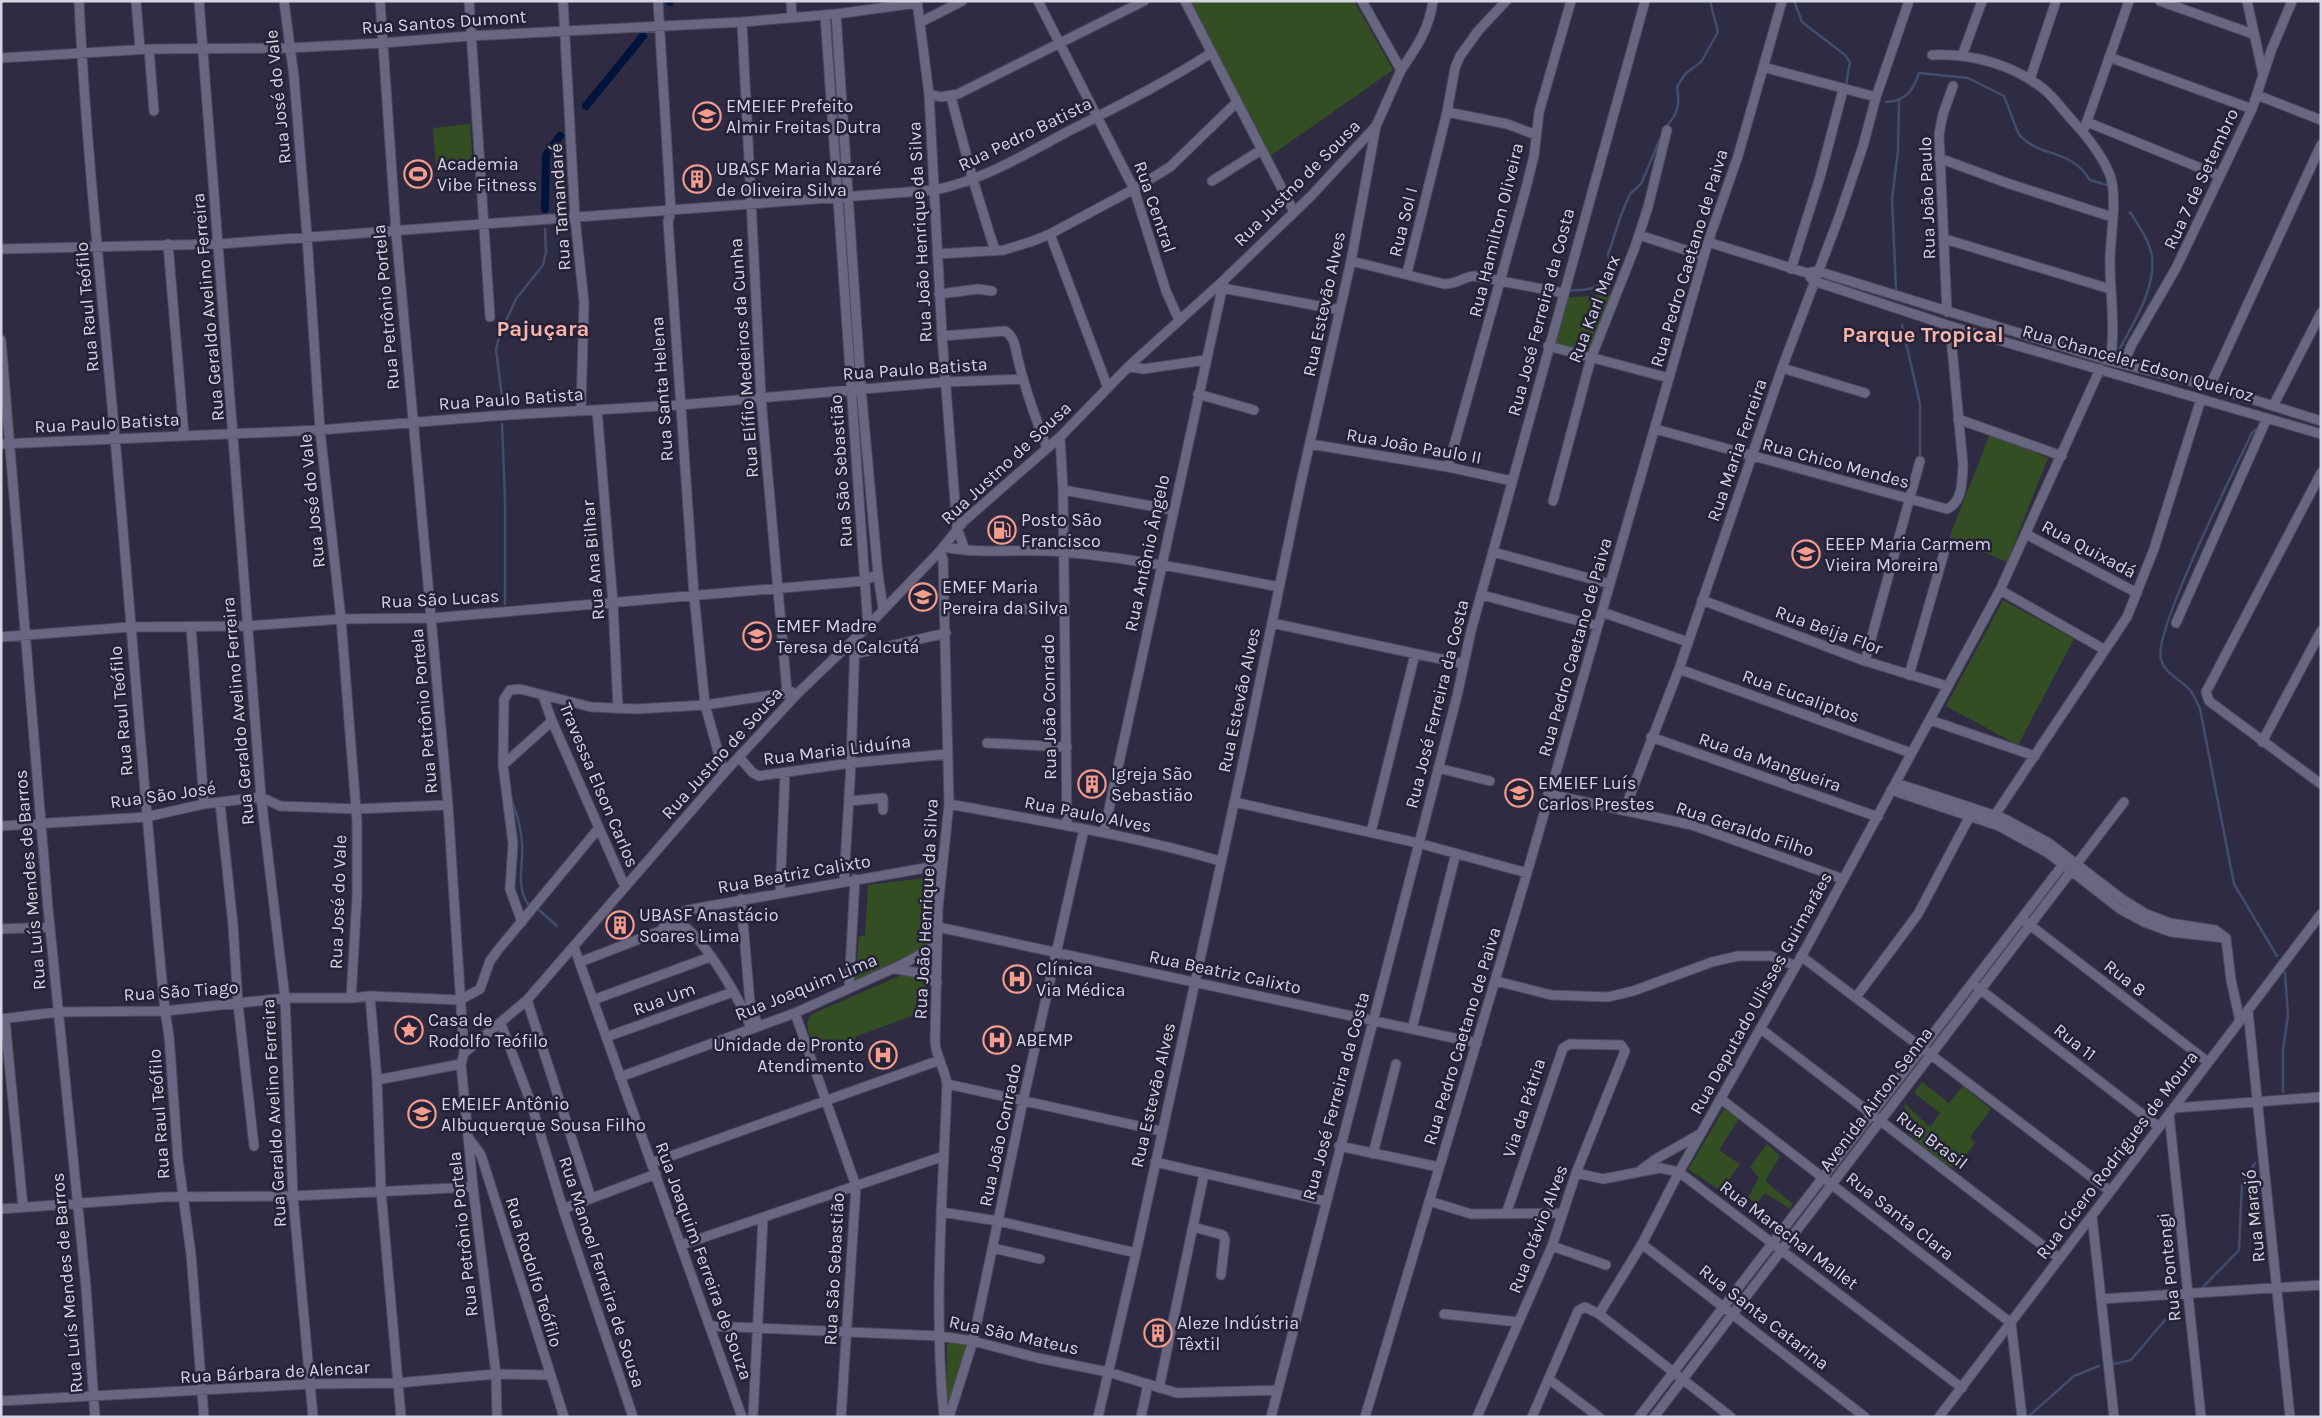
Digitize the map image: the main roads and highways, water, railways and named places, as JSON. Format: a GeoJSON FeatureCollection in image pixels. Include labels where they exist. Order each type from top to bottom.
{"type":"FeatureCollection","features":[{"type":"Feature","properties":{"kind":"waterway"},"geometry":{"type":"LineString","coordinates":[[1666,127],[1677,109],[1677,87],[1685,74],[1701,62],[1718,32],[1710,1]]}},
{"type":"Feature","properties":{"kind":"waterway"},"geometry":{"type":"LineString","coordinates":[[1794,1],[1802,22],[1845,55],[1850,62],[1846,85]]}},
{"type":"Feature","properties":{"kind":"waterway"},"geometry":{"type":"LineString","coordinates":[[586,106],[643,36]]}},
{"type":"Feature","properties":{"kind":"waterway"},"geometry":{"type":"LineString","coordinates":[[1886,102],[1899,100],[1908,94],[1919,73],[1968,78],[2004,96],[2020,136],[2029,143],[2074,163],[2090,180],[2110,186]]}},
{"type":"Feature","properties":{"kind":"waterway"},"geometry":{"type":"LineString","coordinates":[[1896,289],[1892,199],[1898,150],[1899,101]]}},
{"type":"Feature","properties":{"kind":"waterway"},"geometry":{"type":"LineString","coordinates":[[545,209],[546,155],[560,136]]}},
{"type":"Feature","properties":{"kind":"waterway"},"geometry":{"type":"LineString","coordinates":[[1569,290],[1591,288],[1611,278],[1613,269],[1608,255],[1621,215],[1630,194],[1641,184],[1661,137]]}},
{"type":"Feature","properties":{"kind":"waterway"},"geometry":{"type":"LineString","coordinates":[[2119,350],[2137,317],[2147,293],[2152,269],[2149,245],[2130,212]]}},
{"type":"Feature","properties":{"kind":"waterway"},"geometry":{"type":"LineString","coordinates":[[503,405],[496,349],[500,334],[516,299],[543,265],[546,252],[545,229]]}},
{"type":"Feature","properties":{"kind":"waterway"},"geometry":{"type":"LineString","coordinates":[[1902,325],[1920,404],[1920,459]]}},
{"type":"Feature","properties":{"kind":"waterway"},"geometry":{"type":"LineString","coordinates":[[502,424],[505,498],[505,604]]}},
{"type":"Feature","properties":{"kind":"waterway"},"geometry":{"type":"LineString","coordinates":[[2259,427],[2252,433],[2197,549],[2169,617],[2162,643],[2161,659],[2166,669],[2191,691],[2200,709],[2234,884],[2277,956]]}},
{"type":"Feature","properties":{"kind":"waterway"},"geometry":{"type":"LineString","coordinates":[[512,801],[521,832],[521,882],[524,897],[528,904]]}},
{"type":"Feature","properties":{"kind":"waterway"},"geometry":{"type":"LineString","coordinates":[[539,910],[557,926]]}},
{"type":"Feature","properties":{"kind":"waterway"},"geometry":{"type":"LineString","coordinates":[[2283,1092],[2283,1050],[2288,1016],[2285,972]]}},
{"type":"Feature","properties":{"kind":"waterway"},"geometry":{"type":"LineString","coordinates":[[2203,1287],[2239,1250],[2242,1184],[2255,1163]]}},
{"type":"Feature","properties":{"kind":"waterway"},"geometry":{"type":"LineString","coordinates":[[2114,1364],[2131,1360],[2165,1320]]}},
{"type":"Feature","properties":{"kind":"waterway"},"geometry":{"type":"LineString","coordinates":[[2029,1416],[2074,1376],[2099,1366]]}},
{"type":"Feature","properties":{"kind":"place","name":"EMEIEF Prefeito Almir Freitas Dutra"},"geometry":{"type":"Point","coordinates":[707,116]}},
{"type":"Feature","properties":{"kind":"place","name":"Academia Vibe Fitness"},"geometry":{"type":"Point","coordinates":[418,174]}},
{"type":"Feature","properties":{"kind":"place","name":"UBASF Maria Nazaré de Oliveira Silva"},"geometry":{"type":"Point","coordinates":[697,179]}},
{"type":"Feature","properties":{"kind":"place","name":"Posto São Francisco"},"geometry":{"type":"Point","coordinates":[1002,530]}},
{"type":"Feature","properties":{"kind":"place","name":"EEEP Maria Carmem Vieira Moreira"},"geometry":{"type":"Point","coordinates":[1806,554]}},
{"type":"Feature","properties":{"kind":"place","name":"EMEF Maria Pereira da Silva"},"geometry":{"type":"Point","coordinates":[923,597]}},
{"type":"Feature","properties":{"kind":"place","name":"EMEF Madre Teresa de Calcutá"},"geometry":{"type":"Point","coordinates":[757,636]}},
{"type":"Feature","properties":{"kind":"place","name":"Igreja São Sebastião"},"geometry":{"type":"Point","coordinates":[1092,784]}},
{"type":"Feature","properties":{"kind":"place","name":"EMEIEF Luís Carlos Prestes"},"geometry":{"type":"Point","coordinates":[1519,793]}},
{"type":"Feature","properties":{"kind":"place","name":"UBASF Anastácio Soares Lima"},"geometry":{"type":"Point","coordinates":[620,925]}},
{"type":"Feature","properties":{"kind":"place","name":"Clínica Via Médica"},"geometry":{"type":"Point","coordinates":[1017,979]}},
{"type":"Feature","properties":{"kind":"place","name":"Casa de Rodolfo Teófilo"},"geometry":{"type":"Point","coordinates":[409,1030]}},
{"type":"Feature","properties":{"kind":"place","name":"ABEMP"},"geometry":{"type":"Point","coordinates":[997,1040]}},
{"type":"Feature","properties":{"kind":"place","name":"Unidade de Pronto Atendimento"},"geometry":{"type":"Point","coordinates":[883,1055]}},
{"type":"Feature","properties":{"kind":"place","name":"EMEIEF Antônio Albuquerque Sousa Filho"},"geometry":{"type":"Point","coordinates":[422,1114]}},
{"type":"Feature","properties":{"kind":"place","name":"Aleze Indústria Têxtil"},"geometry":{"type":"Point","coordinates":[1158,1333]}},
{"type":"Feature","properties":{"kind":"district","name":"Pajuçara"},"geometry":{"type":"Point","coordinates":[543,328]}},
{"type":"Feature","properties":{"kind":"district","name":"Parque Tropical"},"geometry":{"type":"Point","coordinates":[1923,334]}}]}
